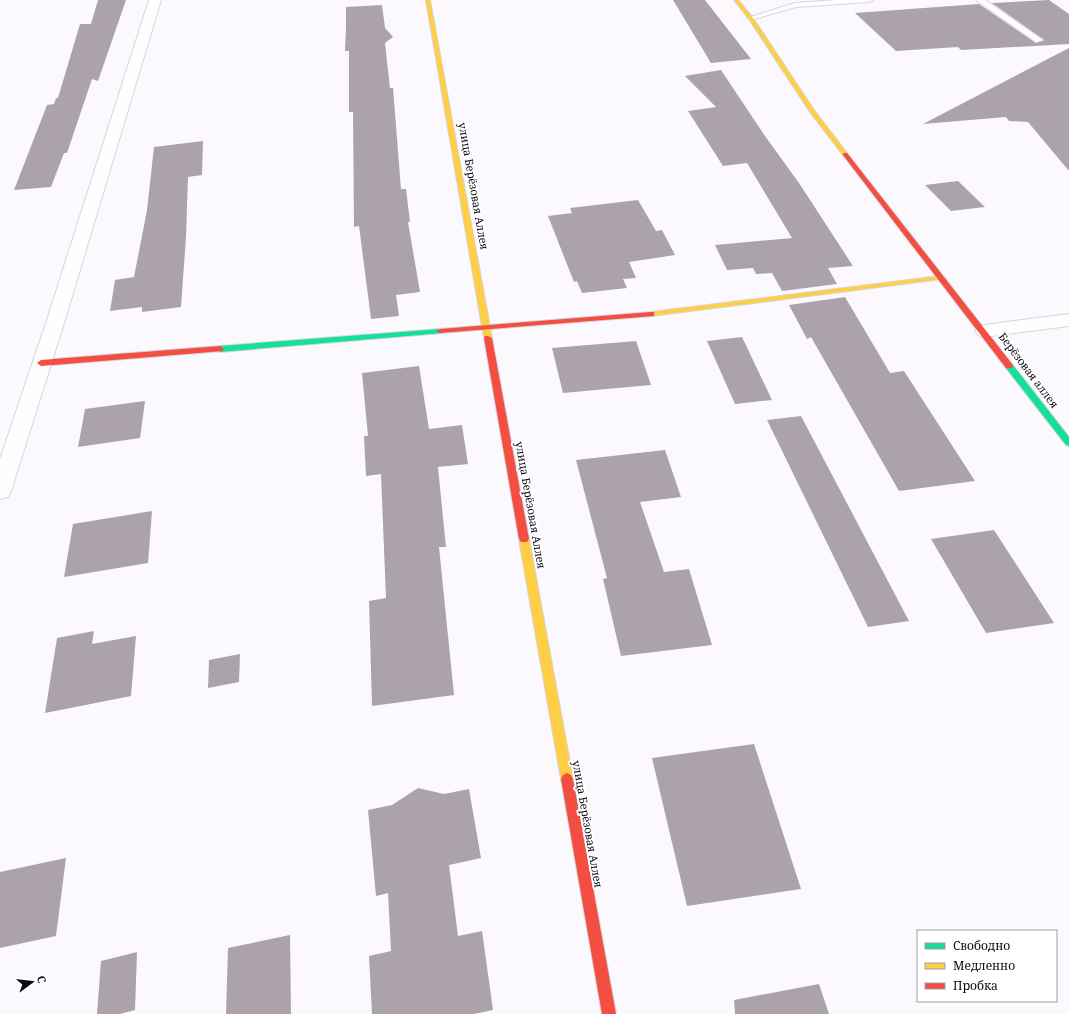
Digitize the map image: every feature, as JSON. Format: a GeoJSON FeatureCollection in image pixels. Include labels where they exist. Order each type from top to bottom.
{"type":"FeatureCollection","features":[{"type":"Feature","properties":{"kind":"street"},"geometry":{"type":"LineString","coordinates":[[0,491],[156,0]]}},
{"type":"Feature","properties":{"kind":"street","name":"улица Берёзовая Аллея"},"geometry":{"type":"LineString","coordinates":[[428,0],[488,328],[609,1014]]}},
{"type":"Feature","properties":{"kind":"street","name":"Берёзовая аллея"},"geometry":{"type":"LineString","coordinates":[[736,0],[751,18],[812,111],[940,278],[984,331],[1069,443]]}},
{"type":"Feature","properties":{"kind":"street"},"geometry":{"type":"LineString","coordinates":[[41,363],[666,314],[940,278]]}},
{"type":"Feature","properties":{"kind":"street"},"geometry":{"type":"LineString","coordinates":[[984,331],[1069,320]]}},
{"type":"Feature","properties":{"kind":"lane"},"geometry":{"type":"LineString","coordinates":[[751,18],[795,5],[869,0]]}},
{"type":"Feature","properties":{"kind":"lane"},"geometry":{"type":"LineString","coordinates":[[980,0],[1039,40]]}},
{"type":"Feature","properties":{"kind":"building"},"geometry":{"type":"Polygon","coordinates":[[[98,0],[126,0],[98,81],[92,79],[67,153],[64,153],[51,187],[14,190],[47,105],[54,104],[56,98],[58,98],[80,24],[91,24],[98,0]]]}},
{"type":"Feature","properties":{"kind":"building"},"geometry":{"type":"Polygon","coordinates":[[[673,0],[705,0],[751,59],[711,63],[673,0]]]}},
{"type":"Feature","properties":{"kind":"building"},"geometry":{"type":"Polygon","coordinates":[[[1049,0],[1069,14],[1069,44],[961,50],[958,47],[896,51],[855,13],[979,4],[1036,43],[1044,40],[992,3],[1049,0]]]}},
{"type":"Feature","properties":{"kind":"building"},"geometry":{"type":"Polygon","coordinates":[[[382,5],[385,28],[393,37],[385,43],[390,88],[393,88],[401,189],[406,189],[410,222],[408,222],[420,292],[396,295],[399,316],[371,319],[359,226],[354,227],[353,112],[349,112],[349,51],[345,51],[346,7],[382,5]]]}},
{"type":"Feature","properties":{"kind":"building"},"geometry":{"type":"Polygon","coordinates":[[[1069,48],[1069,171],[1028,122],[1009,121],[1006,117],[923,124],[1069,48]]]}},
{"type":"Feature","properties":{"kind":"building"},"geometry":{"type":"Polygon","coordinates":[[[721,70],[765,136],[799,183],[853,266],[828,268],[837,284],[782,291],[772,273],[756,274],[753,268],[727,270],[715,245],[792,238],[747,163],[723,166],[688,111],[716,107],[685,76],[721,70]]]}},
{"type":"Feature","properties":{"kind":"building"},"geometry":{"type":"Polygon","coordinates":[[[203,141],[202,175],[188,177],[186,237],[181,307],[142,312],[142,307],[110,311],[115,280],[134,277],[147,210],[154,147],[203,141]]]}},
{"type":"Feature","properties":{"kind":"building"},"geometry":{"type":"Polygon","coordinates":[[[958,181],[985,207],[951,211],[925,185],[958,181]]]}},
{"type":"Feature","properties":{"kind":"building"},"geometry":{"type":"Polygon","coordinates":[[[638,200],[656,231],[662,230],[675,255],[629,262],[636,278],[623,279],[627,288],[582,293],[577,281],[574,282],[548,216],[572,213],[570,208],[638,200]]]}},
{"type":"Feature","properties":{"kind":"building"},"geometry":{"type":"Polygon","coordinates":[[[845,297],[890,373],[904,371],[975,481],[899,491],[811,337],[807,339],[789,305],[845,297]]]}},
{"type":"Feature","properties":{"kind":"building"},"geometry":{"type":"Polygon","coordinates":[[[742,337],[772,400],[735,404],[707,341],[742,337]]]}},
{"type":"Feature","properties":{"kind":"building"},"geometry":{"type":"Polygon","coordinates":[[[636,341],[651,385],[563,393],[552,348],[636,341]]]}},
{"type":"Feature","properties":{"kind":"building"},"geometry":{"type":"Polygon","coordinates":[[[419,366],[429,429],[462,425],[468,464],[438,467],[446,547],[439,547],[454,695],[372,706],[369,601],[386,598],[381,474],[366,476],[364,436],[368,436],[362,373],[419,366]]]}},
{"type":"Feature","properties":{"kind":"building"},"geometry":{"type":"Polygon","coordinates":[[[145,401],[140,438],[78,447],[85,409],[145,401]]]}},
{"type":"Feature","properties":{"kind":"building"},"geometry":{"type":"Polygon","coordinates":[[[801,416],[909,621],[868,627],[767,420],[801,416]]]}},
{"type":"Feature","properties":{"kind":"building"},"geometry":{"type":"Polygon","coordinates":[[[665,450],[681,497],[640,502],[664,572],[689,569],[712,645],[621,656],[603,579],[607,578],[576,460],[665,450]]]}},
{"type":"Feature","properties":{"kind":"building"},"geometry":{"type":"Polygon","coordinates":[[[152,511],[148,563],[64,577],[73,524],[152,511]]]}},
{"type":"Feature","properties":{"kind":"building"},"geometry":{"type":"Polygon","coordinates":[[[994,530],[1054,623],[986,633],[931,539],[994,530]]]}},
{"type":"Feature","properties":{"kind":"building"},"geometry":{"type":"Polygon","coordinates":[[[94,631],[92,644],[136,636],[131,696],[45,713],[57,638],[94,631]]]}},
{"type":"Feature","properties":{"kind":"building"},"geometry":{"type":"Polygon","coordinates":[[[240,654],[239,682],[208,688],[209,660],[240,654]]]}},
{"type":"Feature","properties":{"kind":"building"},"geometry":{"type":"Polygon","coordinates":[[[754,744],[801,889],[687,906],[652,758],[754,744]]]}},
{"type":"Feature","properties":{"kind":"building"},"geometry":{"type":"Polygon","coordinates":[[[418,788],[444,794],[469,789],[481,858],[449,865],[458,936],[482,931],[493,1010],[474,1014],[372,1014],[369,956],[391,951],[388,893],[376,896],[368,810],[392,805],[418,788]]]}},
{"type":"Feature","properties":{"kind":"building"},"geometry":{"type":"Polygon","coordinates":[[[66,858],[56,936],[0,948],[0,872],[66,858]]]}},
{"type":"Feature","properties":{"kind":"building"},"geometry":{"type":"Polygon","coordinates":[[[290,935],[291,1014],[226,1014],[228,948],[290,935]]]}},
{"type":"Feature","properties":{"kind":"building"},"geometry":{"type":"Polygon","coordinates":[[[137,952],[135,1010],[120,1014],[97,1014],[101,961],[137,952]]]}},
{"type":"Feature","properties":{"kind":"building"},"geometry":{"type":"Polygon","coordinates":[[[819,984],[829,1014],[735,1014],[734,1000],[819,984]]]}},
{"type":"Feature","properties":{"kind":"traffic: fast"},"geometry":{"type":"LineString","coordinates":[[220,349],[440,331]]}},
{"type":"Feature","properties":{"kind":"traffic: fast"},"geometry":{"type":"LineString","coordinates":[[1009,366],[1069,443]]}},
{"type":"Feature","properties":{"kind":"traffic: slow"},"geometry":{"type":"LineString","coordinates":[[428,0],[488,338]]}},
{"type":"Feature","properties":{"kind":"traffic: slow"},"geometry":{"type":"LineString","coordinates":[[736,0],[751,18],[812,111],[845,154]]}},
{"type":"Feature","properties":{"kind":"traffic: slow"},"geometry":{"type":"LineString","coordinates":[[651,314],[940,278]]}},
{"type":"Feature","properties":{"kind":"traffic: slow"},"geometry":{"type":"LineString","coordinates":[[524,539],[567,779]]}},
{"type":"Feature","properties":{"kind":"traffic: jam"},"geometry":{"type":"LineString","coordinates":[[845,154],[1009,366]]}},
{"type":"Feature","properties":{"kind":"traffic: jam"},"geometry":{"type":"LineString","coordinates":[[440,331],[651,314]]}},
{"type":"Feature","properties":{"kind":"traffic: jam"},"geometry":{"type":"LineString","coordinates":[[488,338],[524,539]]}},
{"type":"Feature","properties":{"kind":"traffic: jam"},"geometry":{"type":"LineString","coordinates":[[41,363],[220,349]]}},
{"type":"Feature","properties":{"kind":"traffic: jam"},"geometry":{"type":"LineString","coordinates":[[567,779],[609,1014]]}}]}
